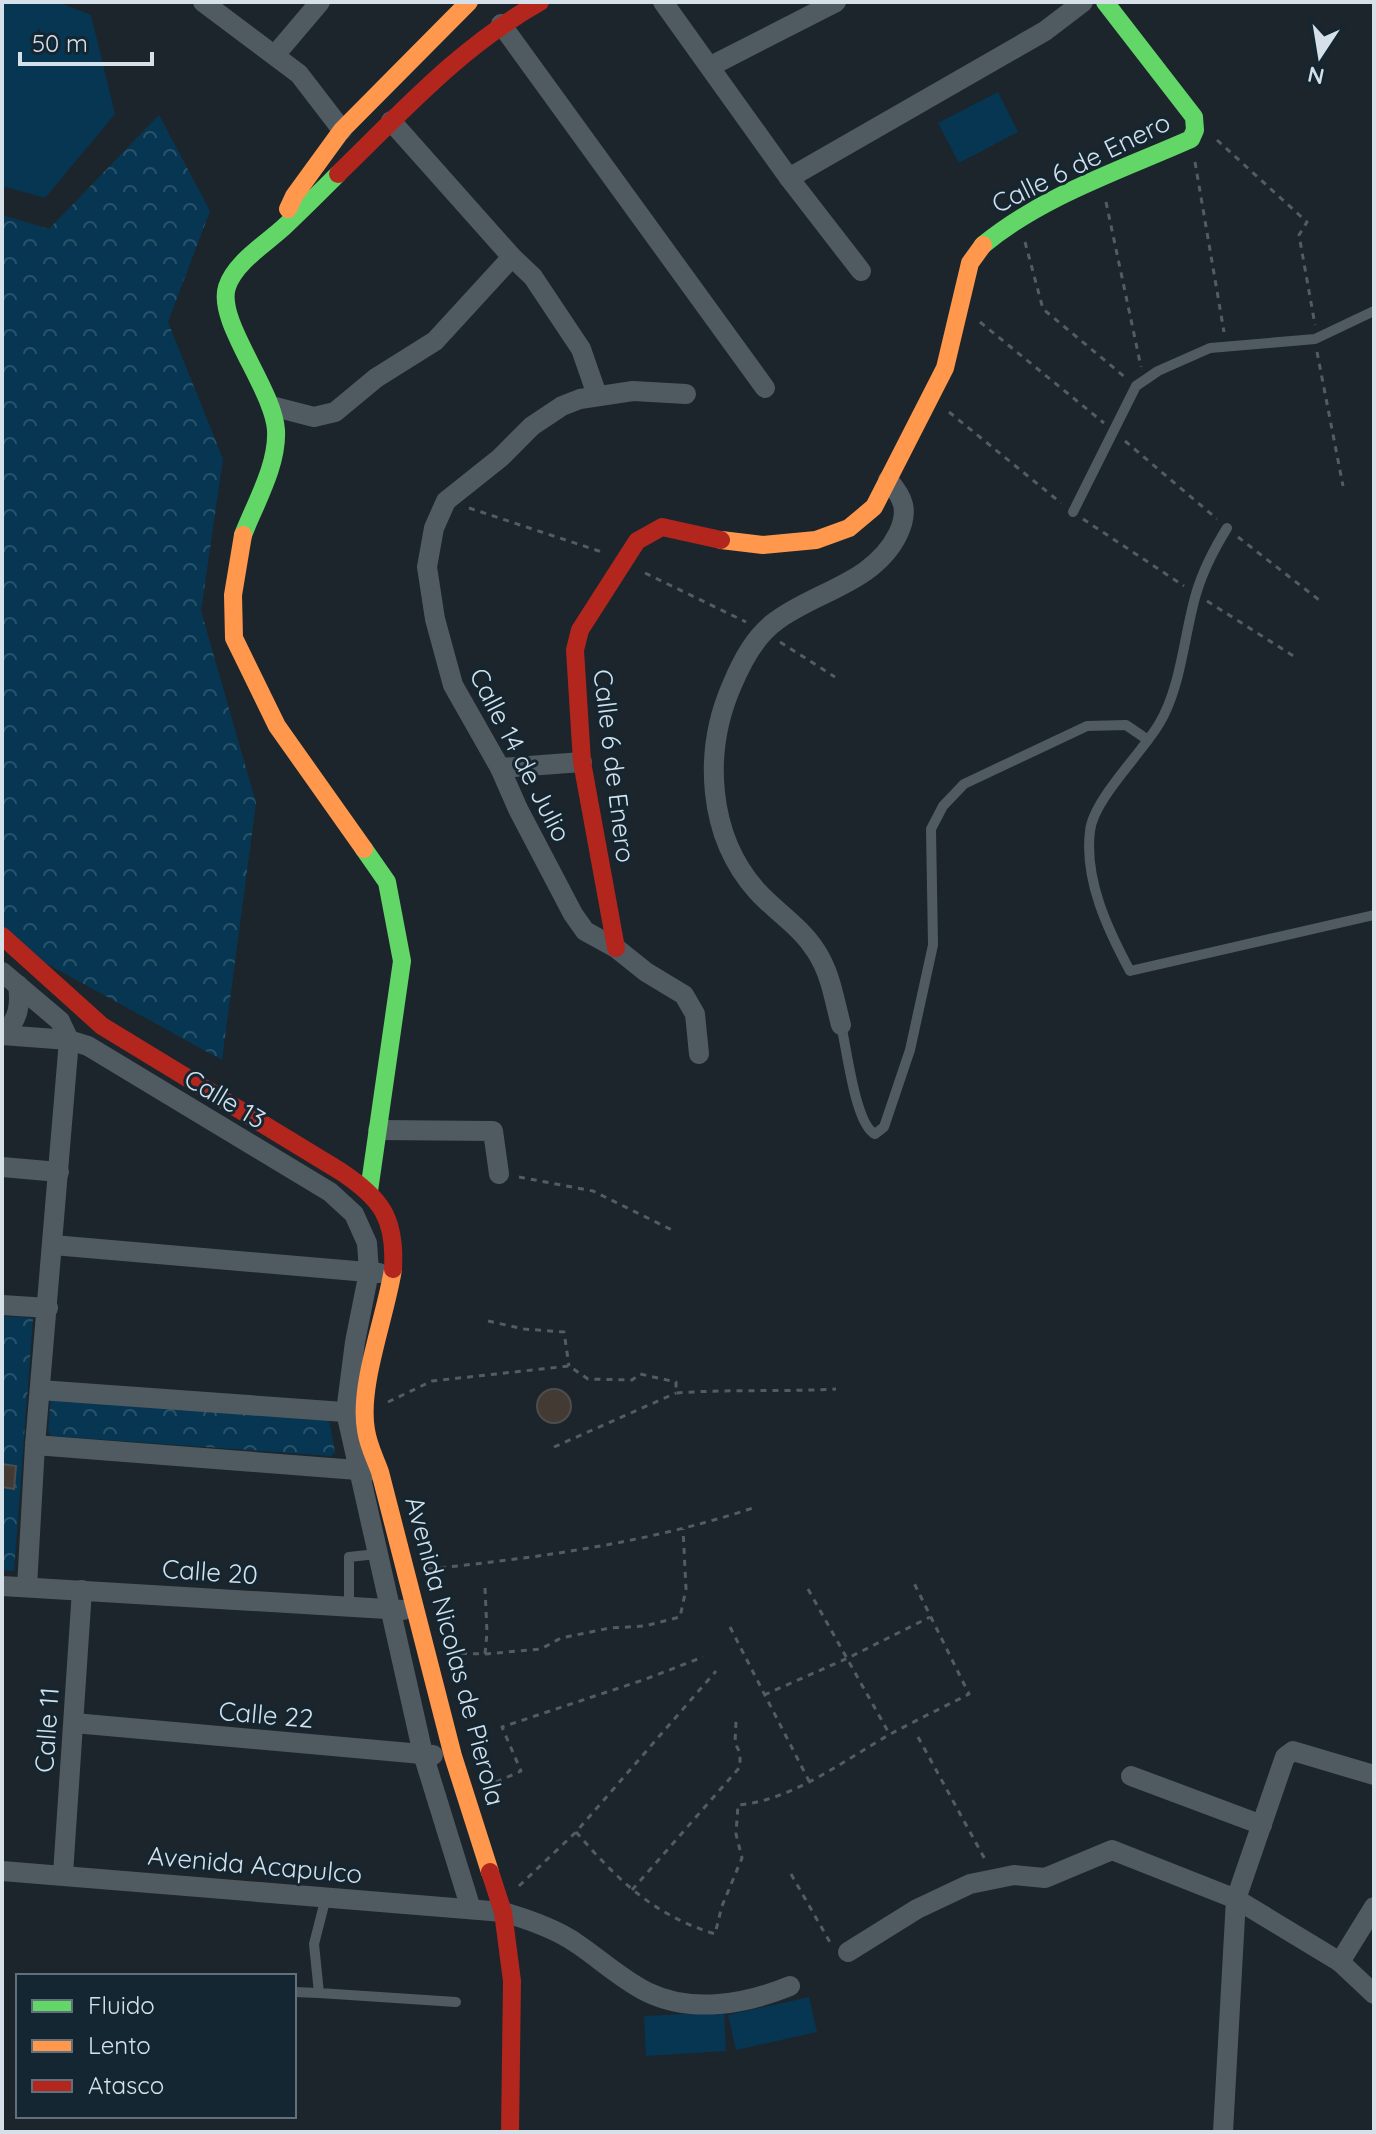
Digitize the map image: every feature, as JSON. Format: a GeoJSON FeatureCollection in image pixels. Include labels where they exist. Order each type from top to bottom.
{"type":"FeatureCollection","features":[{"type":"Feature","properties":{"kind":"street"},"geometry":{"type":"LineString","coordinates":[[203,2],[299,74],[342,130]]}},
{"type":"Feature","properties":{"kind":"street"},"geometry":{"type":"LineString","coordinates":[[275,55],[320,2]]}},
{"type":"Feature","properties":{"kind":"street"},"geometry":{"type":"LineString","coordinates":[[286,225],[286,214],[294,196],[342,130],[469,2]]}},
{"type":"Feature","properties":{"kind":"street"},"geometry":{"type":"LineString","coordinates":[[2,936],[102,1026],[369,1191],[402,961],[387,882],[277,726],[234,638],[233,595],[240,544],[272,460],[276,432],[271,406],[230,320],[225,303],[227,286],[240,266],[466,50],[501,24],[540,2]]}},
{"type":"Feature","properties":{"kind":"street"},"geometry":{"type":"LineString","coordinates":[[663,2],[789,178],[861,271]]}},
{"type":"Feature","properties":{"kind":"street"},"geometry":{"type":"LineString","coordinates":[[711,66],[836,2]]}},
{"type":"Feature","properties":{"kind":"street"},"geometry":{"type":"LineString","coordinates":[[789,178],[1045,31],[1083,2]]}},
{"type":"Feature","properties":{"kind":"street","name":"Calle 6 de Enero"},"geometry":{"type":"LineString","coordinates":[[616,948],[582,762],[575,675],[577,640],[586,620],[637,541],[662,527],[746,544],[790,543],[826,537],[854,525],[869,514],[932,398],[952,349],[970,263],[979,249],[1018,220],[1193,131],[1185,105],[1105,2]]}},
{"type":"Feature","properties":{"kind":"street"},"geometry":{"type":"LineString","coordinates":[[501,24],[765,388]]}},
{"type":"Feature","properties":{"kind":"street"},"geometry":{"type":"LineString","coordinates":[[391,121],[533,277],[576,341],[597,395]]}},
{"type":"Feature","properties":{"kind":"street"},"geometry":{"type":"LineString","coordinates":[[271,406],[314,417],[335,412],[376,378],[435,341],[512,257]]}},
{"type":"Feature","properties":{"kind":"street","name":"Calle 14 de Julio"},"geometry":{"type":"LineString","coordinates":[[686,394],[633,391],[597,395],[562,406],[532,426],[500,458],[446,501],[438,514],[427,567],[433,608],[453,685],[500,768],[573,914],[585,931],[616,948],[689,1000],[697,1023],[699,1054]]}},
{"type":"Feature","properties":{"kind":"street"},"geometry":{"type":"LineString","coordinates":[[841,1025],[832,983],[818,954],[799,928],[747,879],[732,853],[717,811],[713,757],[719,721],[732,683],[764,631],[788,613],[834,591],[870,568],[888,550],[905,514],[901,495],[888,480]]}},
{"type":"Feature","properties":{"kind":"street"},"geometry":{"type":"LineString","coordinates":[[500,768],[582,762]]}},
{"type":"Feature","properties":{"kind":"street"},"geometry":{"type":"LineString","coordinates":[[3,1035],[18,1016],[21,1003],[10,978]]}},
{"type":"Feature","properties":{"kind":"street"},"geometry":{"type":"LineString","coordinates":[[10,978],[60,1021],[69,1040],[35,1445],[27,1587]]}},
{"type":"Feature","properties":{"kind":"street","name":"Calle 13"},"geometry":{"type":"LineString","coordinates":[[3,1035],[69,1040],[88,1046],[330,1192],[354,1214],[367,1243],[369,1272]]}},
{"type":"Feature","properties":{"kind":"street"},"geometry":{"type":"LineString","coordinates":[[378,1130],[493,1131],[499,1174]]}},
{"type":"Feature","properties":{"kind":"street"},"geometry":{"type":"LineString","coordinates":[[2,1167],[59,1172]]}},
{"type":"Feature","properties":{"kind":"street","name":"Avenida Nicolas de Pierola"},"geometry":{"type":"LineString","coordinates":[[369,1191],[388,1217],[393,1246],[391,1274],[356,1413],[365,1427],[380,1472],[453,1756],[501,1907],[512,1981],[510,2132]]}},
{"type":"Feature","properties":{"kind":"street"},"geometry":{"type":"LineString","coordinates":[[53,1245],[391,1274]]}},
{"type":"Feature","properties":{"kind":"street"},"geometry":{"type":"LineString","coordinates":[[369,1272],[355,1342],[358,1470],[423,1754],[471,1909]]}},
{"type":"Feature","properties":{"kind":"street"},"geometry":{"type":"LineString","coordinates":[[2,1305],[48,1308]]}},
{"type":"Feature","properties":{"kind":"street"},"geometry":{"type":"LineString","coordinates":[[40,1390],[356,1413]]}},
{"type":"Feature","properties":{"kind":"street"},"geometry":{"type":"LineString","coordinates":[[35,1445],[380,1472]]}},
{"type":"Feature","properties":{"kind":"street","name":"Calle 20"},"geometry":{"type":"LineString","coordinates":[[2,1586],[415,1611]]}},
{"type":"Feature","properties":{"kind":"street","name":"Calle 11"},"geometry":{"type":"LineString","coordinates":[[63,1874],[82,1590]]}},
{"type":"Feature","properties":{"kind":"street","name":"Calle 22"},"geometry":{"type":"LineString","coordinates":[[74,1723],[453,1756]]}},
{"type":"Feature","properties":{"kind":"street"},"geometry":{"type":"LineString","coordinates":[[1223,2132],[1236,1899],[1285,1757],[1293,1751],[1374,1775]]}},
{"type":"Feature","properties":{"kind":"street"},"geometry":{"type":"LineString","coordinates":[[1131,1776],[1262,1825]]}},
{"type":"Feature","properties":{"kind":"street"},"geometry":{"type":"LineString","coordinates":[[841,1951],[970,1884],[1014,1875],[1045,1878],[1112,1850],[1236,1899],[1340,1962],[1374,1994]]}},
{"type":"Feature","properties":{"kind":"street","name":"Avenida Acapulco"},"geometry":{"type":"LineString","coordinates":[[2,1871],[471,1909],[501,1907],[573,1940],[625,1979],[663,1998],[703,2004],[736,2003],[759,1999],[790,1986]]}},
{"type":"Feature","properties":{"kind":"street"},"geometry":{"type":"LineString","coordinates":[[1340,1962],[1374,1907]]}},
{"type":"Feature","properties":{"kind":"lane"},"geometry":{"type":"LineString","coordinates":[[1073,512],[1140,384],[1158,371],[1210,348],[1315,339],[1374,311]]}},
{"type":"Feature","properties":{"kind":"lane"},"geometry":{"type":"LineString","coordinates":[[1227,528],[1210,555],[1196,594],[1176,680],[1161,722],[1097,806],[1090,831],[1092,874],[1109,933],[1130,971],[1374,915]]}},
{"type":"Feature","properties":{"kind":"lane"},"geometry":{"type":"LineString","coordinates":[[841,1025],[858,1113],[867,1130],[875,1134],[884,1127],[910,1050],[933,945],[931,829],[943,806],[964,784],[1087,726],[1126,725],[1148,740]]}},
{"type":"Feature","properties":{"kind":"lane"},"geometry":{"type":"LineString","coordinates":[[349,1607],[349,1557],[377,1554]]}},
{"type":"Feature","properties":{"kind":"lane"},"geometry":{"type":"LineString","coordinates":[[319,1993],[314,1944],[326,1897]]}},
{"type":"Feature","properties":{"kind":"lane"},"geometry":{"type":"LineString","coordinates":[[296,1992],[456,2002]]}},
{"type":"Feature","properties":{"kind":"path"},"geometry":{"type":"LineString","coordinates":[[1193,131],[1307,222],[1299,235],[1343,486]]}},
{"type":"Feature","properties":{"kind":"path"},"geometry":{"type":"LineString","coordinates":[[1193,131],[1227,346]]}},
{"type":"Feature","properties":{"kind":"path"},"geometry":{"type":"LineString","coordinates":[[1101,179],[1140,384]]}},
{"type":"Feature","properties":{"kind":"path"},"geometry":{"type":"LineString","coordinates":[[1018,220],[1043,309],[1140,384]]}},
{"type":"Feature","properties":{"kind":"path"},"geometry":{"type":"LineString","coordinates":[[961,307],[1227,528],[1323,603]]}},
{"type":"Feature","properties":{"kind":"path"},"geometry":{"type":"LineString","coordinates":[[932,398],[1073,512],[1295,657]]}},
{"type":"Feature","properties":{"kind":"path"},"geometry":{"type":"LineString","coordinates":[[446,501],[609,554],[764,631],[835,677]]}},
{"type":"Feature","properties":{"kind":"path"},"geometry":{"type":"LineString","coordinates":[[499,1174],[593,1191],[676,1232]]}},
{"type":"Feature","properties":{"kind":"path"},"geometry":{"type":"LineString","coordinates":[[488,1321],[524,1329],[564,1332],[569,1366]]}},
{"type":"Feature","properties":{"kind":"path"},"geometry":{"type":"LineString","coordinates":[[356,1413],[432,1381],[569,1366],[588,1379],[632,1380],[640,1374],[676,1382],[676,1393]]}},
{"type":"Feature","properties":{"kind":"path"},"geometry":{"type":"LineString","coordinates":[[554,1447],[676,1393],[734,1389],[774,1392],[836,1389]]}},
{"type":"Feature","properties":{"kind":"path"},"geometry":{"type":"LineString","coordinates":[[405,1572],[553,1555],[683,1529],[753,1508]]}},
{"type":"Feature","properties":{"kind":"path"},"geometry":{"type":"LineString","coordinates":[[426,1653],[485,1654],[541,1649],[561,1638],[610,1628],[645,1626],[680,1617],[686,1589],[683,1529]]}},
{"type":"Feature","properties":{"kind":"path"},"geometry":{"type":"LineString","coordinates":[[576,1832],[632,1890],[682,1924],[715,1934],[722,1906],[742,1858],[736,1834],[738,1805],[756,1804],[809,1781],[969,1694],[914,1583]]}},
{"type":"Feature","properties":{"kind":"path"},"geometry":{"type":"LineString","coordinates":[[485,1588],[485,1654]]}},
{"type":"Feature","properties":{"kind":"path"},"geometry":{"type":"LineString","coordinates":[[808,1589],[890,1735]]}},
{"type":"Feature","properties":{"kind":"path"},"geometry":{"type":"LineString","coordinates":[[764,1695],[930,1617]]}},
{"type":"Feature","properties":{"kind":"path"},"geometry":{"type":"LineString","coordinates":[[730,1627],[809,1781]]}},
{"type":"Feature","properties":{"kind":"path"},"geometry":{"type":"LineString","coordinates":[[466,1795],[521,1771],[502,1727],[703,1657]]}},
{"type":"Feature","properties":{"kind":"path"},"geometry":{"type":"LineString","coordinates":[[501,1907],[576,1832],[716,1671]]}},
{"type":"Feature","properties":{"kind":"path"},"geometry":{"type":"LineString","coordinates":[[632,1890],[740,1767],[740,1753],[735,1743],[736,1721]]}},
{"type":"Feature","properties":{"kind":"path"},"geometry":{"type":"LineString","coordinates":[[918,1737],[986,1861],[990,1879]]}},
{"type":"Feature","properties":{"kind":"path"},"geometry":{"type":"LineString","coordinates":[[791,1874],[841,1951]]}},
{"type":"Feature","properties":{"kind":"green space"},"geometry":{"type":"Polygon","coordinates":[[[2,2],[58,2],[91,15],[115,114],[45,198],[2,186],[2,2]]]}},
{"type":"Feature","properties":{"kind":"green space"},"geometry":{"type":"Polygon","coordinates":[[[998,92],[1018,132],[959,163],[938,123],[998,92]]]}},
{"type":"Feature","properties":{"kind":"green space"},"geometry":{"type":"Polygon","coordinates":[[[159,115],[210,211],[168,322],[223,459],[201,611],[256,803],[222,1060],[2,939],[2,215],[49,229],[159,115]]]}},
{"type":"Feature","properties":{"kind":"green space"},"geometry":{"type":"Polygon","coordinates":[[[2,1316],[33,1318],[14,1571],[2,1570],[2,1316]]]}},
{"type":"Feature","properties":{"kind":"green space"},"geometry":{"type":"Polygon","coordinates":[[[51,1395],[328,1414],[335,1452],[331,1456],[52,1436],[48,1431],[51,1395]]]}},
{"type":"Feature","properties":{"kind":"green space"},"geometry":{"type":"Polygon","coordinates":[[[809,1997],[817,2032],[736,2050],[728,2015],[809,1997]]]}},
{"type":"Feature","properties":{"kind":"green space"},"geometry":{"type":"Polygon","coordinates":[[[724,2012],[726,2051],[646,2056],[644,2016],[724,2012]]]}},
{"type":"Feature","properties":{"kind":"building"},"geometry":{"type":"Polygon","coordinates":[[[554,1389],[566,1394],[571,1406],[566,1418],[554,1423],[542,1418],[537,1406],[542,1394],[554,1389]]]}},
{"type":"Feature","properties":{"kind":"building"},"geometry":{"type":"Polygon","coordinates":[[[2,1464],[16,1466],[14,1489],[2,1487],[2,1464]]]}},
{"type":"Feature","properties":{"kind":"traffic: fast"},"geometry":{"type":"LineString","coordinates":[[983,245],[1056,198],[1191,139],[1195,130],[1194,117],[1105,2]]}},
{"type":"Feature","properties":{"kind":"traffic: fast"},"geometry":{"type":"LineString","coordinates":[[243,535],[270,470],[276,430],[266,395],[230,318],[227,287],[244,261],[338,174]]}},
{"type":"Feature","properties":{"kind":"traffic: fast"},"geometry":{"type":"LineString","coordinates":[[364,849],[387,882],[402,961],[369,1191]]}},
{"type":"Feature","properties":{"kind":"traffic: slow"},"geometry":{"type":"LineString","coordinates":[[288,209],[342,130],[469,2]]}},
{"type":"Feature","properties":{"kind":"traffic: slow"},"geometry":{"type":"LineString","coordinates":[[721,540],[763,545],[816,540],[849,528],[874,507],[945,368],[970,263],[983,245]]}},
{"type":"Feature","properties":{"kind":"traffic: slow"},"geometry":{"type":"LineString","coordinates":[[243,535],[233,595],[234,638],[277,726],[364,849]]}},
{"type":"Feature","properties":{"kind":"traffic: slow"},"geometry":{"type":"LineString","coordinates":[[393,1269],[369,1372],[366,1430],[380,1472],[453,1756],[490,1872]]}},
{"type":"Feature","properties":{"kind":"traffic: jam"},"geometry":{"type":"LineString","coordinates":[[338,174],[458,60],[540,2]]}},
{"type":"Feature","properties":{"kind":"traffic: jam"},"geometry":{"type":"LineString","coordinates":[[616,948],[582,762],[575,650],[580,630],[637,541],[662,527],[721,540]]}},
{"type":"Feature","properties":{"kind":"traffic: jam"},"geometry":{"type":"LineString","coordinates":[[2,936],[102,1026],[340,1171],[366,1191],[376,1200],[388,1223],[392,1236],[393,1269]]}},
{"type":"Feature","properties":{"kind":"traffic: jam"},"geometry":{"type":"LineString","coordinates":[[490,1872],[503,1912],[512,1981],[510,2132]]}}]}
